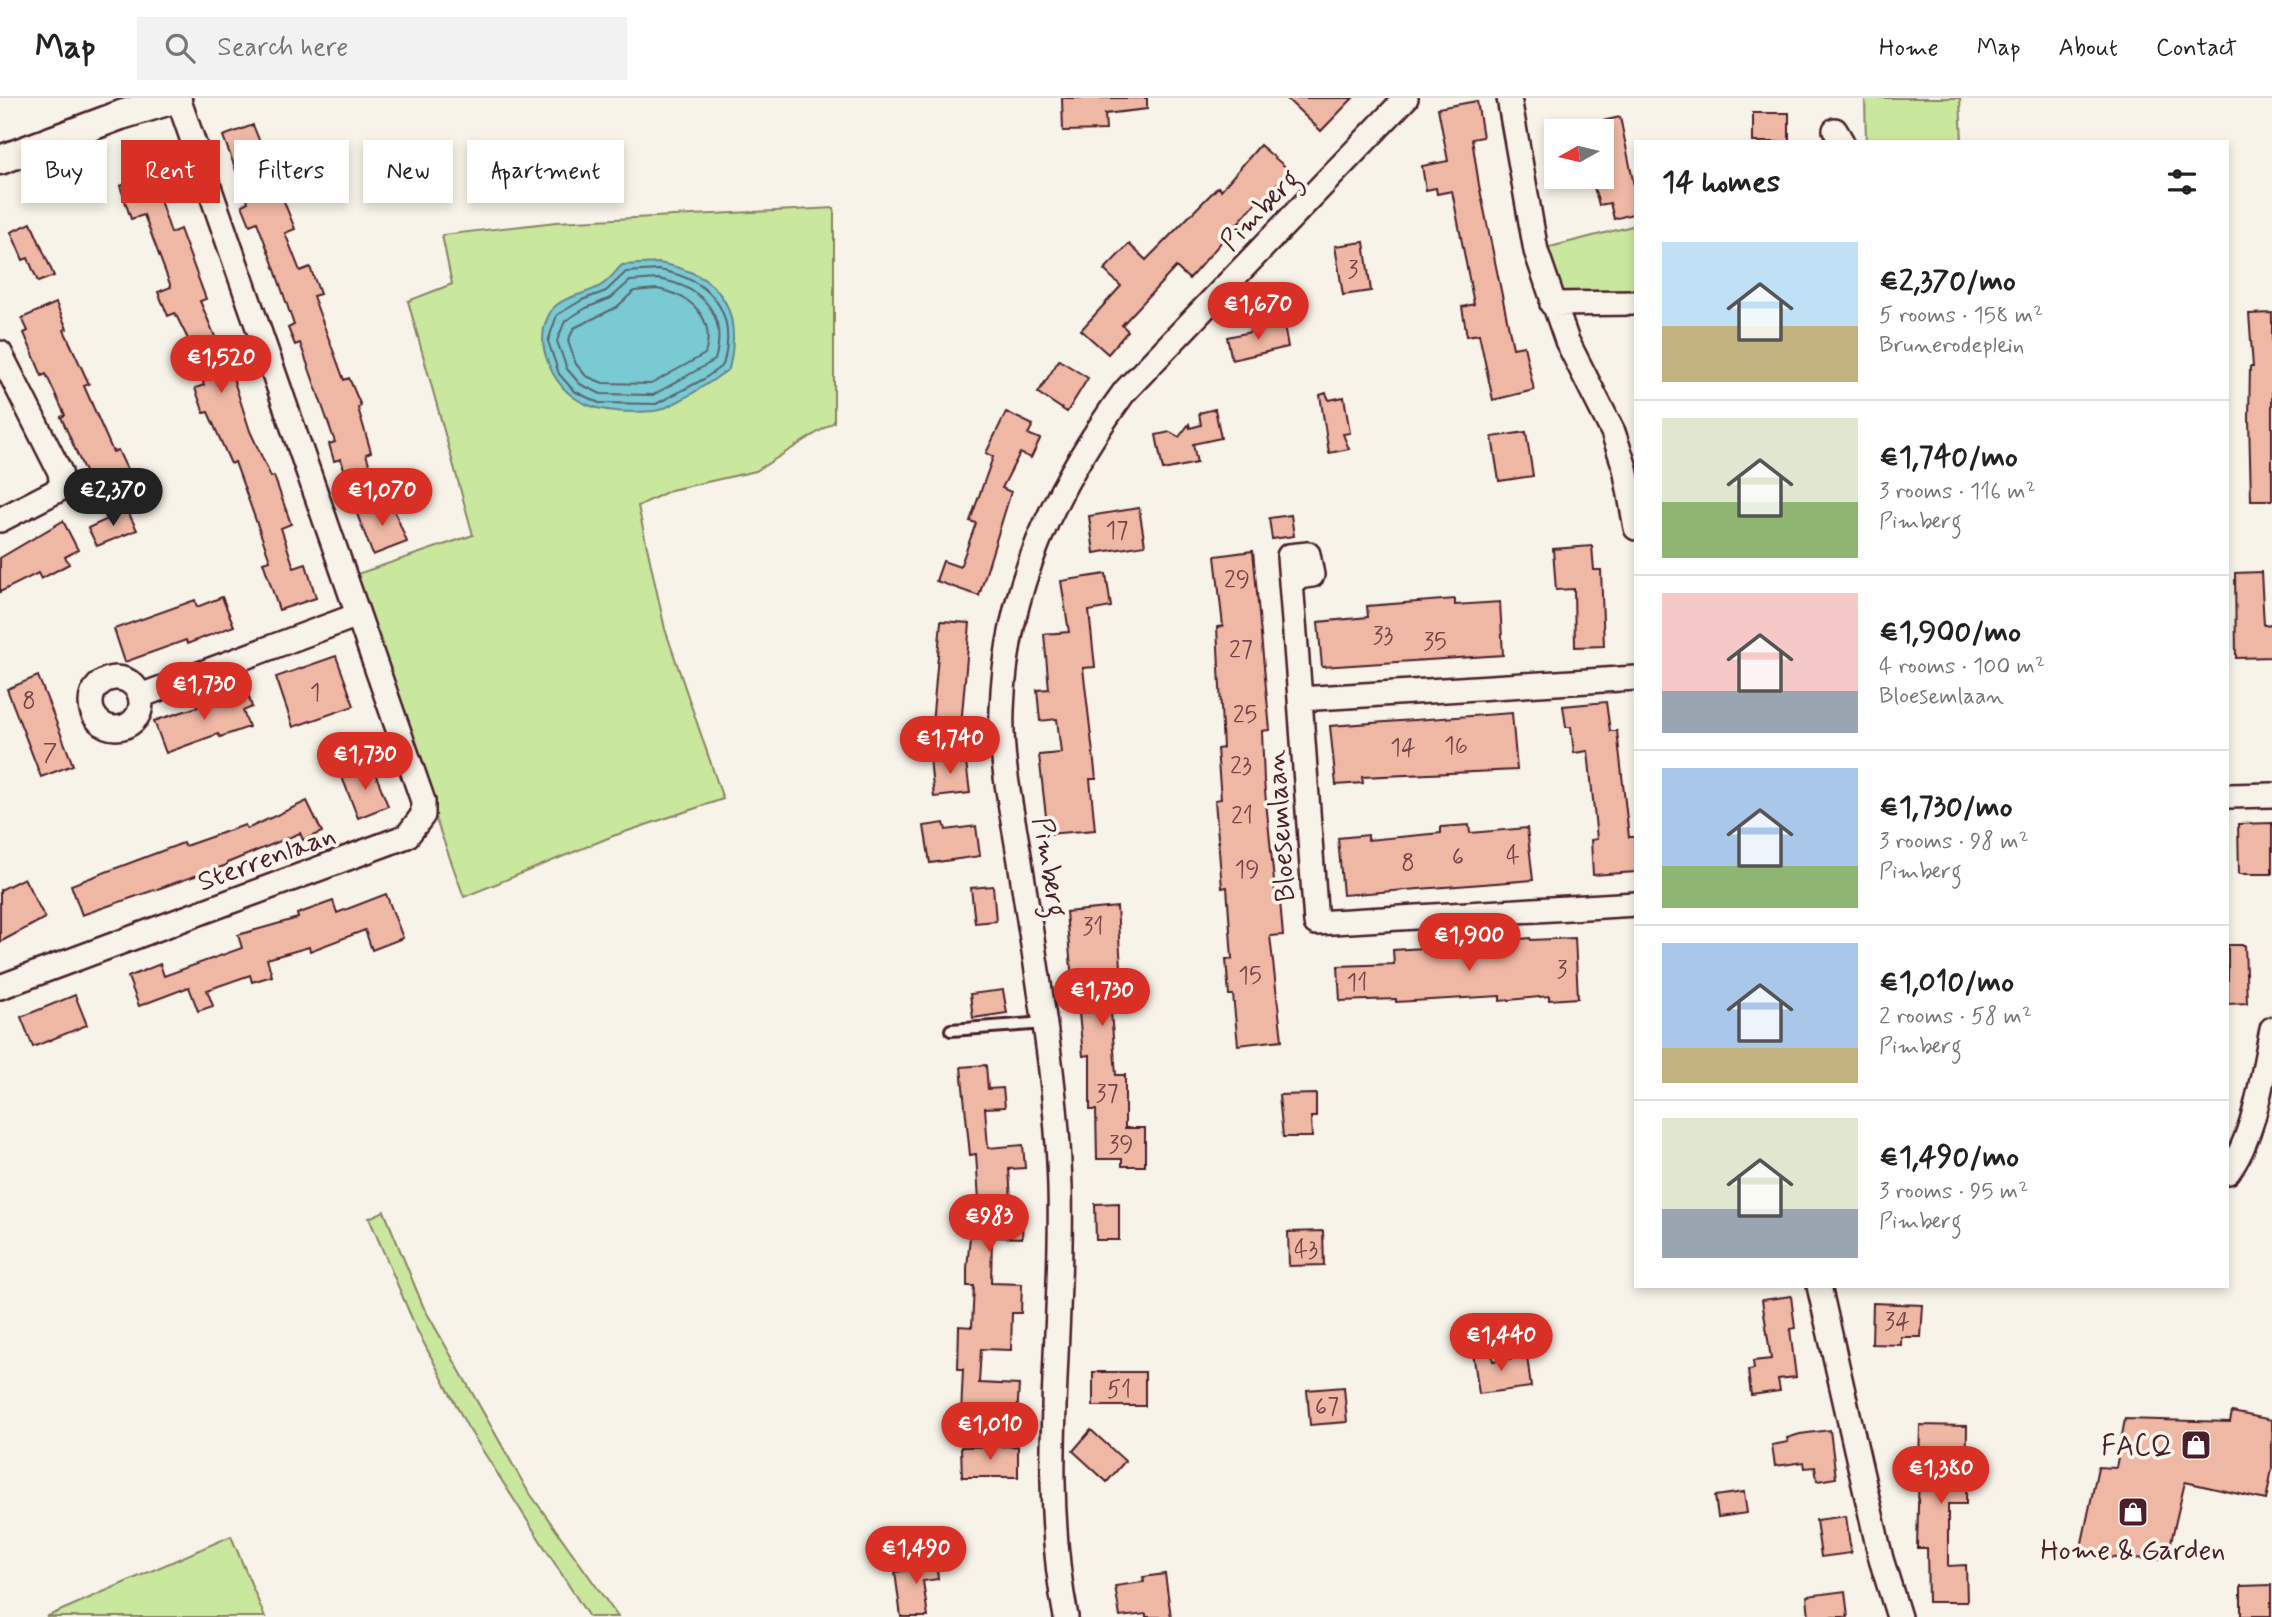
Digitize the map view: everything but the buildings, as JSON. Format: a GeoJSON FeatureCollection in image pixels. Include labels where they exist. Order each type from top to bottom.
{"type":"FeatureCollection","features":[{"type":"Feature","properties":{"kind":"street"},"geometry":{"type":"LineString","coordinates":[[0,160],[121,115],[177,98]]}},
{"type":"Feature","properties":{"kind":"street","name":"Sterrenlaan"},"geometry":{"type":"LineString","coordinates":[[0,987],[407,836],[417,827],[423,815],[423,801],[177,98]]}},
{"type":"Feature","properties":{"kind":"street","name":"Pimberg"},"geometry":{"type":"LineString","coordinates":[[1066,1617],[1052,1506],[1051,1440],[1057,1365],[1060,1187],[1046,1023],[1003,737],[1005,670],[1016,609],[1029,562],[1053,503],[1089,440],[1125,390],[1406,98]]}},
{"type":"Feature","properties":{"kind":"street"},"geometry":{"type":"LineString","coordinates":[[1509,98],[1536,250],[1552,304],[1567,341],[1613,432],[1625,468],[1634,517]]}},
{"type":"Feature","properties":{"kind":"street"},"geometry":{"type":"LineString","coordinates":[[1552,304],[1634,303]]}},
{"type":"Feature","properties":{"kind":"street"},"geometry":{"type":"LineString","coordinates":[[0,353],[60,472],[62,488],[0,520]]}},
{"type":"Feature","properties":{"kind":"street","name":"Bloesemlaan"},"geometry":{"type":"LineString","coordinates":[[1291,578],[1312,575],[1308,554],[1289,556],[1316,922],[1634,904]]}},
{"type":"Feature","properties":{"kind":"street"},"geometry":{"type":"LineString","coordinates":[[140,696],[358,615]]}},
{"type":"Feature","properties":{"kind":"street"},"geometry":{"type":"LineString","coordinates":[[1300,699],[1634,678]]}},
{"type":"Feature","properties":{"kind":"street"},"geometry":{"type":"LineString","coordinates":[[2229,796],[2272,794]]}},
{"type":"Feature","properties":{"kind":"street"},"geometry":{"type":"LineString","coordinates":[[2229,1171],[2238,1159],[2258,1096],[2272,1029]]}},
{"type":"Feature","properties":{"kind":"street"},"geometry":{"type":"LineString","coordinates":[[1819,1288],[1881,1559],[1899,1617]]}},
{"type":"Feature","properties":{"kind":"lane"},"geometry":{"type":"LineString","coordinates":[[951,1030],[1046,1023]]}},
{"type":"Feature","properties":{"kind":"green space"},"geometry":{"type":"Polygon","coordinates":[[[1865,98],[1960,98],[1962,140],[1866,140],[1865,98]]]}},
{"type":"Feature","properties":{"kind":"green space"},"geometry":{"type":"Polygon","coordinates":[[[834,208],[834,422],[756,471],[671,490],[638,506],[665,629],[723,799],[613,836],[464,897],[348,577],[473,535],[408,301],[452,284],[442,235],[556,222],[834,208]]]}},
{"type":"Feature","properties":{"kind":"green space"},"geometry":{"type":"Polygon","coordinates":[[[1634,226],[1634,292],[1558,290],[1546,248],[1634,226]]]}},
{"type":"Feature","properties":{"kind":"green space"},"geometry":{"type":"Polygon","coordinates":[[[384,1211],[423,1306],[526,1488],[618,1617],[589,1617],[467,1426],[416,1328],[369,1218],[384,1211]]]}},
{"type":"Feature","properties":{"kind":"green space"},"geometry":{"type":"Polygon","coordinates":[[[231,1536],[265,1617],[46,1617],[231,1536]]]}},
{"type":"Feature","properties":{"kind":"water"},"geometry":{"type":"Polygon","coordinates":[[[659,263],[698,276],[722,298],[733,329],[729,369],[681,400],[654,411],[619,412],[588,405],[575,398],[563,388],[546,357],[543,334],[551,311],[569,298],[603,284],[622,265],[659,263]]]}},
{"type":"Feature","properties":{"kind":"place","name":"FACQ"},"geometry":{"type":"Point","coordinates":[2196,1445]}},
{"type":"Feature","properties":{"kind":"place","name":"Home & Garden"},"geometry":{"type":"Point","coordinates":[2133,1512]}}]}
